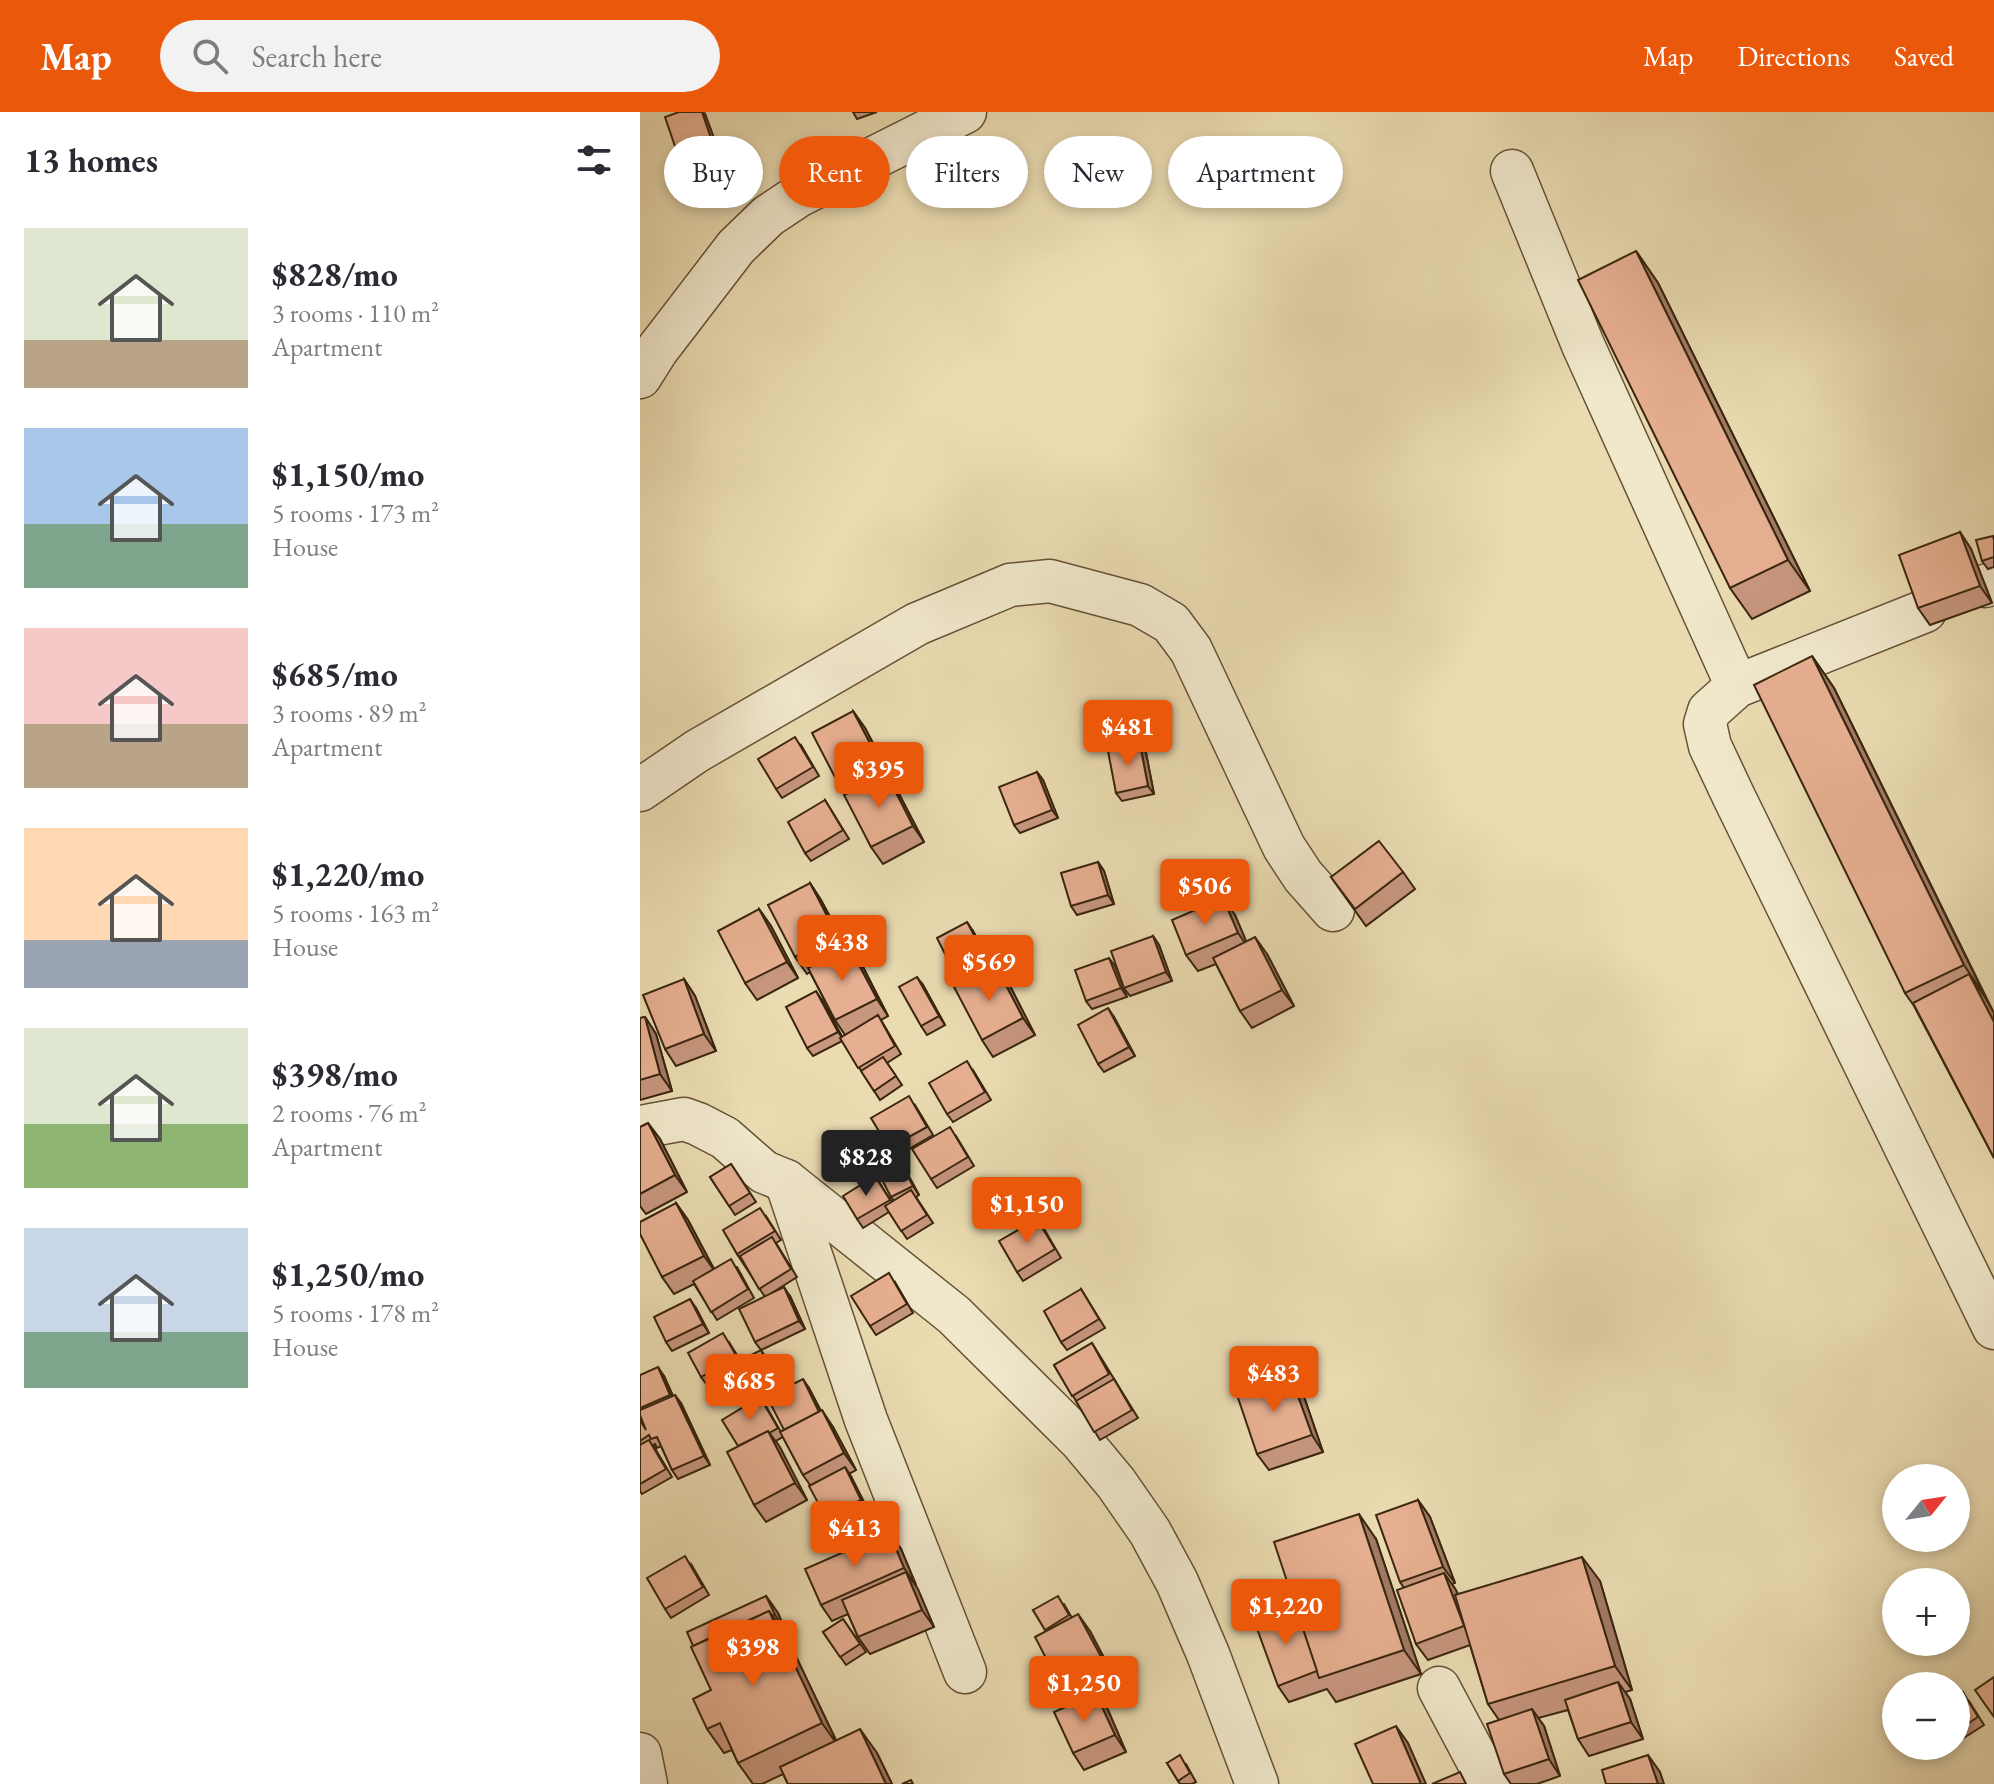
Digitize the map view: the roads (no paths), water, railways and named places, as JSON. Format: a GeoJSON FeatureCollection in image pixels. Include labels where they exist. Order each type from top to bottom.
{"type":"FeatureCollection","features":[{"type":"Feature","properties":{"kind":"street"},"geometry":{"type":"LineString","coordinates":[[640,377],[665,339],[736,247],[768,216],[798,196],[965,112]]}},
{"type":"Feature","properties":{"kind":"street"},"geometry":{"type":"LineString","coordinates":[[1512,171],[1583,345],[1737,686]]}},
{"type":"Feature","properties":{"kind":"street"},"geometry":{"type":"LineString","coordinates":[[640,790],[697,751],[917,624],[1010,585],[1050,581],[1140,605],[1171,623],[1191,650],[1284,847],[1303,876],[1333,910]]}},
{"type":"Feature","properties":{"kind":"street"},"geometry":{"type":"LineString","coordinates":[[1925,611],[1737,686],[1709,711],[1705,724],[1710,746],[1994,1328]]}},
{"type":"Feature","properties":{"kind":"street"},"geometry":{"type":"LineString","coordinates":[[640,1127],[684,1119],[698,1124],[725,1138],[764,1172],[786,1181],[954,1315],[1081,1441],[1116,1483],[1150,1532],[1177,1582],[1257,1784]]}},
{"type":"Feature","properties":{"kind":"street"},"geometry":{"type":"LineString","coordinates":[[786,1181],[866,1420],[965,1672]]}},
{"type":"Feature","properties":{"kind":"street"},"geometry":{"type":"LineString","coordinates":[[1439,1688],[1490,1784]]}},
{"type":"Feature","properties":{"kind":"street"},"geometry":{"type":"LineString","coordinates":[[640,1754],[646,1784]]}}]}
